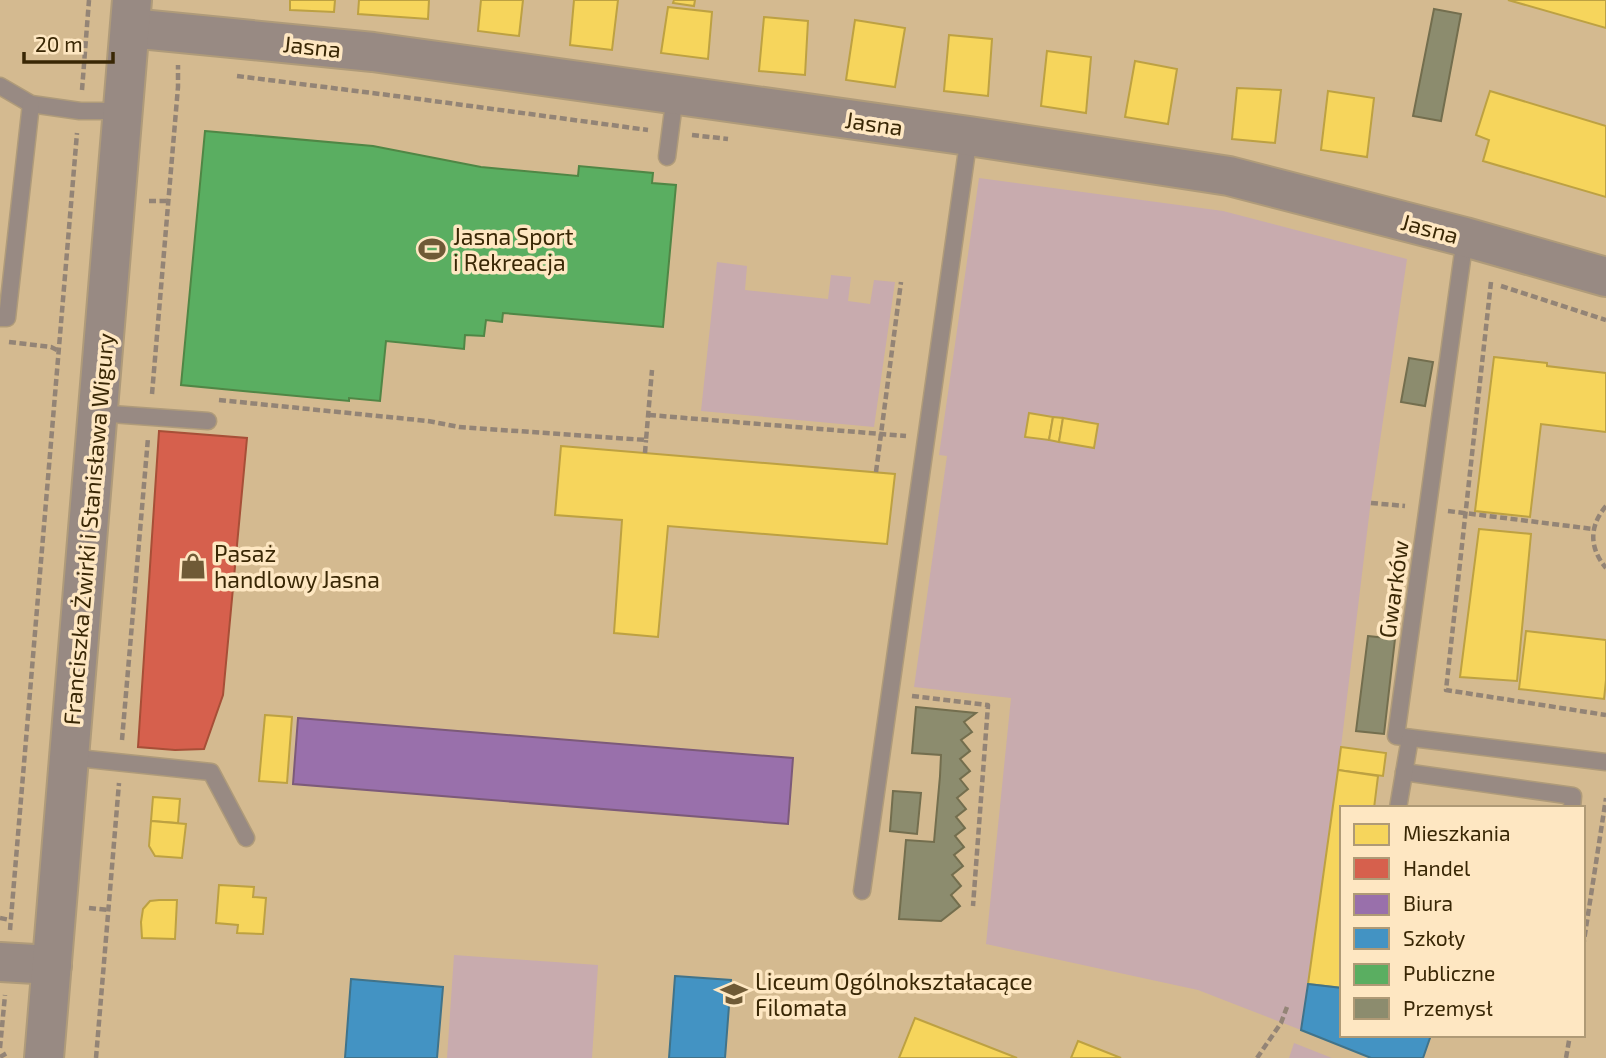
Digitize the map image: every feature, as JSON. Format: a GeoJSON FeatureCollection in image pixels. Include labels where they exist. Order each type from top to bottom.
{"type":"FeatureCollection","features":[{"type":"Feature","properties":{"kind":"street","name":"Jasna"},"geometry":{"type":"LineString","coordinates":[[131,14],[373,52],[970,136],[1229,176],[1462,253],[1606,277]]}},
{"type":"Feature","properties":{"kind":"street","name":"Franciszka Żwirki i Stanisława Wigury"},"geometry":{"type":"LineString","coordinates":[[25,1056],[52,965],[131,14]]}},
{"type":"Feature","properties":{"kind":"street"},"geometry":{"type":"LineString","coordinates":[[4,963],[52,965]]}},
{"type":"Feature","properties":{"kind":"lane"},"geometry":{"type":"LineString","coordinates":[[0,86],[31,104],[79,111],[123,111]]}},
{"type":"Feature","properties":{"kind":"lane"},"geometry":{"type":"LineString","coordinates":[[667,157],[675,95]]}},
{"type":"Feature","properties":{"kind":"lane"},"geometry":{"type":"LineString","coordinates":[[4,318],[31,104]]}},
{"type":"Feature","properties":{"kind":"lane"},"geometry":{"type":"LineString","coordinates":[[862,891],[970,136]]}},
{"type":"Feature","properties":{"kind":"lane","name":"Gwarków"},"geometry":{"type":"LineString","coordinates":[[1410,738],[1396,736],[1462,253]]}},
{"type":"Feature","properties":{"kind":"lane"},"geometry":{"type":"LineString","coordinates":[[97,413],[208,421]]}},
{"type":"Feature","properties":{"kind":"lane"},"geometry":{"type":"LineString","coordinates":[[1398,806],[1410,738],[1606,762]]}},
{"type":"Feature","properties":{"kind":"lane"},"geometry":{"type":"LineString","coordinates":[[68,757],[211,772],[246,838]]}},
{"type":"Feature","properties":{"kind":"lane"},"geometry":{"type":"LineString","coordinates":[[1404,772],[1573,796],[1572,806]]}},
{"type":"Feature","properties":{"kind":"path"},"geometry":{"type":"LineString","coordinates":[[0,1048],[4,963],[12,903],[89,0]]}},
{"type":"Feature","properties":{"kind":"path"},"geometry":{"type":"LineString","coordinates":[[96,1058],[178,87],[179,69],[176,59]]}},
{"type":"Feature","properties":{"kind":"path"},"geometry":{"type":"LineString","coordinates":[[232,75],[737,141]]}},
{"type":"Feature","properties":{"kind":"path"},"geometry":{"type":"LineString","coordinates":[[145,201],[168,201]]}},
{"type":"Feature","properties":{"kind":"path"},"geometry":{"type":"LineString","coordinates":[[1462,253],[1491,282],[1606,320]]}},
{"type":"Feature","properties":{"kind":"path"},"geometry":{"type":"LineString","coordinates":[[876,472],[901,282]]}},
{"type":"Feature","properties":{"kind":"path"},"geometry":{"type":"LineString","coordinates":[[1491,282],[1446,690],[1606,715]]}},
{"type":"Feature","properties":{"kind":"path"},"geometry":{"type":"LineString","coordinates":[[4,318],[9,342],[51,347],[59,351]]}},
{"type":"Feature","properties":{"kind":"path"},"geometry":{"type":"LineString","coordinates":[[645,453],[652,370]]}},
{"type":"Feature","properties":{"kind":"path"},"geometry":{"type":"LineString","coordinates":[[207,399],[428,421],[459,428],[646,440]]}},
{"type":"Feature","properties":{"kind":"path"},"geometry":{"type":"LineString","coordinates":[[649,415],[927,438]]}},
{"type":"Feature","properties":{"kind":"path"},"geometry":{"type":"LineString","coordinates":[[1371,503],[1593,529]]}},
{"type":"Feature","properties":{"kind":"path"},"geometry":{"type":"LineString","coordinates":[[1606,506],[1598,515],[1593,529],[1597,556],[1606,568]]}},
{"type":"Feature","properties":{"kind":"path"},"geometry":{"type":"LineString","coordinates":[[890,694],[988,705],[974,906]]}},
{"type":"Feature","properties":{"kind":"path"},"geometry":{"type":"LineString","coordinates":[[1585,934],[1606,798]]}},
{"type":"Feature","properties":{"kind":"path"},"geometry":{"type":"LineString","coordinates":[[12,903],[24,900]]}},
{"type":"Feature","properties":{"kind":"path"},"geometry":{"type":"LineString","coordinates":[[0,918],[10,920]]}},
{"type":"Feature","properties":{"kind":"path"},"geometry":{"type":"LineString","coordinates":[[1257,1058],[1281,1023],[1287,1007]]}},
{"type":"Feature","properties":{"kind":"path"},"geometry":{"type":"LineString","coordinates":[[1566,1058],[1570,1037]]}},
{"type":"Feature","properties":{"kind":"path"},"geometry":{"type":"LineString","coordinates":[[0,1057],[25,1056]]}},
{"type":"Feature","properties":{"kind":"shaded area"},"geometry":{"type":"Polygon","coordinates":[[[979,178],[1223,211],[1407,259],[1370,508],[1341,747],[1301,1030],[1198,990],[986,944],[1011,698],[914,687],[947,456],[939,455],[979,178]]]}},
{"type":"Feature","properties":{"kind":"shaded area"},"geometry":{"type":"Polygon","coordinates":[[[717,262],[747,266],[745,290],[828,299],[831,275],[851,277],[848,301],[870,304],[874,280],[895,282],[874,427],[701,411],[717,262]]]}},
{"type":"Feature","properties":{"kind":"shaded area"},"geometry":{"type":"Polygon","coordinates":[[[454,955],[598,965],[592,1058],[447,1058],[454,955]]]}},
{"type":"Feature","properties":{"kind":"shaded area"},"geometry":{"type":"Polygon","coordinates":[[[1294,1043],[1332,1058],[1289,1058],[1294,1043]]]}},
{"type":"Feature","properties":{"kind":"building: Mieszkania"},"geometry":{"type":"Polygon","coordinates":[[[290,0],[335,0],[334,12],[290,10],[290,0]]]}},
{"type":"Feature","properties":{"kind":"building: Mieszkania"},"geometry":{"type":"Polygon","coordinates":[[[359,0],[429,0],[428,19],[358,14],[359,0]]]}},
{"type":"Feature","properties":{"kind":"building: Mieszkania"},"geometry":{"type":"Polygon","coordinates":[[[481,0],[523,0],[519,36],[478,31],[481,0]]]}},
{"type":"Feature","properties":{"kind":"building: Mieszkania"},"geometry":{"type":"Polygon","coordinates":[[[574,0],[618,0],[612,50],[570,45],[574,0]]]}},
{"type":"Feature","properties":{"kind":"building: Mieszkania"},"geometry":{"type":"Polygon","coordinates":[[[674,0],[695,0],[694,6],[673,3],[674,0]]]}},
{"type":"Feature","properties":{"kind":"building: Mieszkania"},"geometry":{"type":"Polygon","coordinates":[[[1508,0],[1606,0],[1606,28],[1508,0]]]}},
{"type":"Feature","properties":{"kind":"building: Mieszkania"},"geometry":{"type":"Polygon","coordinates":[[[668,7],[712,12],[708,59],[661,53],[668,7]]]}},
{"type":"Feature","properties":{"kind":"building: Mieszkania"},"geometry":{"type":"Polygon","coordinates":[[[764,17],[808,21],[805,75],[759,71],[764,17]]]}},
{"type":"Feature","properties":{"kind":"building: Mieszkania"},"geometry":{"type":"Polygon","coordinates":[[[855,20],[905,28],[895,87],[846,80],[855,20]]]}},
{"type":"Feature","properties":{"kind":"building: Mieszkania"},"geometry":{"type":"Polygon","coordinates":[[[949,35],[992,39],[988,96],[944,91],[949,35]]]}},
{"type":"Feature","properties":{"kind":"building: Mieszkania"},"geometry":{"type":"Polygon","coordinates":[[[1047,51],[1091,57],[1086,113],[1041,106],[1047,51]]]}},
{"type":"Feature","properties":{"kind":"building: Mieszkania"},"geometry":{"type":"Polygon","coordinates":[[[1135,61],[1177,69],[1168,124],[1125,117],[1135,61]]]}},
{"type":"Feature","properties":{"kind":"building: Mieszkania"},"geometry":{"type":"Polygon","coordinates":[[[1237,88],[1281,90],[1275,143],[1232,139],[1237,88]]]}},
{"type":"Feature","properties":{"kind":"building: Mieszkania"},"geometry":{"type":"Polygon","coordinates":[[[1328,91],[1374,98],[1367,157],[1321,150],[1328,91]]]}},
{"type":"Feature","properties":{"kind":"building: Mieszkania"},"geometry":{"type":"Polygon","coordinates":[[[1490,91],[1606,126],[1606,197],[1483,161],[1489,140],[1476,135],[1490,91]]]}},
{"type":"Feature","properties":{"kind":"building: Mieszkania"},"geometry":{"type":"Polygon","coordinates":[[[1494,357],[1606,373],[1606,432],[1541,424],[1530,517],[1475,511],[1494,357]]]}},
{"type":"Feature","properties":{"kind":"building: Mieszkania"},"geometry":{"type":"Polygon","coordinates":[[[1029,413],[1053,417],[1049,440],[1025,437],[1029,413]]]}},
{"type":"Feature","properties":{"kind":"building: Mieszkania"},"geometry":{"type":"Polygon","coordinates":[[[1053,417],[1063,418],[1059,442],[1049,440],[1053,417]]]}},
{"type":"Feature","properties":{"kind":"building: Mieszkania"},"geometry":{"type":"Polygon","coordinates":[[[1063,418],[1098,424],[1094,448],[1059,442],[1063,418]]]}},
{"type":"Feature","properties":{"kind":"building: Mieszkania"},"geometry":{"type":"Polygon","coordinates":[[[561,446],[895,474],[887,544],[668,526],[658,637],[614,633],[622,520],[555,515],[561,446]]]}},
{"type":"Feature","properties":{"kind":"building: Mieszkania"},"geometry":{"type":"Polygon","coordinates":[[[1479,529],[1531,534],[1517,681],[1460,677],[1479,529]]]}},
{"type":"Feature","properties":{"kind":"building: Mieszkania"},"geometry":{"type":"Polygon","coordinates":[[[1526,631],[1606,640],[1604,699],[1519,689],[1526,631]]]}},
{"type":"Feature","properties":{"kind":"building: Mieszkania"},"geometry":{"type":"Polygon","coordinates":[[[265,715],[292,717],[287,783],[259,781],[265,715]]]}},
{"type":"Feature","properties":{"kind":"building: Mieszkania"},"geometry":{"type":"Polygon","coordinates":[[[1341,747],[1386,753],[1383,776],[1338,770],[1341,747]]]}},
{"type":"Feature","properties":{"kind":"building: Mieszkania"},"geometry":{"type":"Polygon","coordinates":[[[1338,770],[1378,776],[1374,806],[1340,806],[1340,988],[1308,984],[1338,770]]]}},
{"type":"Feature","properties":{"kind":"building: Mieszkania"},"geometry":{"type":"Polygon","coordinates":[[[153,797],[180,799],[178,823],[151,821],[153,797]]]}},
{"type":"Feature","properties":{"kind":"building: Mieszkania"},"geometry":{"type":"Polygon","coordinates":[[[151,821],[186,824],[182,858],[155,856],[149,846],[151,821]]]}},
{"type":"Feature","properties":{"kind":"building: Mieszkania"},"geometry":{"type":"Polygon","coordinates":[[[219,885],[254,887],[253,897],[266,898],[263,934],[237,933],[238,925],[216,923],[219,885]]]}},
{"type":"Feature","properties":{"kind":"building: Mieszkania"},"geometry":{"type":"Polygon","coordinates":[[[177,900],[175,939],[142,938],[143,909],[150,901],[177,900]]]}},
{"type":"Feature","properties":{"kind":"building: Mieszkania"},"geometry":{"type":"Polygon","coordinates":[[[915,1018],[1017,1058],[899,1058],[915,1018]]]}},
{"type":"Feature","properties":{"kind":"building: Mieszkania"},"geometry":{"type":"Polygon","coordinates":[[[1078,1041],[1121,1058],[1071,1058],[1078,1041]]]}},
{"type":"Feature","properties":{"kind":"building: Handel","name":"Pasaż handlowy Jasna"},"geometry":{"type":"Polygon","coordinates":[[[159,431],[247,438],[223,695],[204,749],[138,747],[159,431]]]}},
{"type":"Feature","properties":{"kind":"building: Biura"},"geometry":{"type":"Polygon","coordinates":[[[298,718],[793,758],[788,824],[293,784],[298,718]]]}},
{"type":"Feature","properties":{"kind":"building: Szkoły"},"geometry":{"type":"Polygon","coordinates":[[[675,976],[731,980],[725,1058],[669,1058],[675,976]]]}},
{"type":"Feature","properties":{"kind":"building: Szkoły"},"geometry":{"type":"Polygon","coordinates":[[[351,979],[443,987],[437,1058],[345,1058],[351,979]]]}},
{"type":"Feature","properties":{"kind":"building: Szkoły"},"geometry":{"type":"Polygon","coordinates":[[[1308,984],[1340,988],[1340,1037],[1430,1037],[1423,1058],[1371,1058],[1301,1030],[1308,984]]]}},
{"type":"Feature","properties":{"kind":"building: Publiczne","name":"Jasna Sport i Rekreacja"},"geometry":{"type":"Polygon","coordinates":[[[205,131],[373,146],[481,167],[578,176],[579,166],[653,173],[652,183],[676,185],[663,327],[503,313],[502,322],[486,320],[484,336],[465,335],[464,349],[386,341],[380,401],[349,398],[349,401],[181,385],[205,131]]]}},
{"type":"Feature","properties":{"kind":"building: Przemysł"},"geometry":{"type":"Polygon","coordinates":[[[1434,9],[1461,14],[1441,121],[1413,116],[1434,9]]]}},
{"type":"Feature","properties":{"kind":"building: Przemysł"},"geometry":{"type":"Polygon","coordinates":[[[1409,358],[1433,362],[1425,406],[1401,402],[1409,358]]]}},
{"type":"Feature","properties":{"kind":"building: Przemysł"},"geometry":{"type":"Polygon","coordinates":[[[1368,636],[1395,639],[1384,734],[1356,731],[1368,636]]]}},
{"type":"Feature","properties":{"kind":"building: Przemysł"},"geometry":{"type":"Polygon","coordinates":[[[916,707],[976,713],[964,722],[972,732],[961,740],[970,751],[960,759],[970,771],[960,779],[968,789],[957,798],[966,809],[956,817],[965,828],[955,836],[964,847],[954,855],[963,866],[952,875],[961,886],[951,895],[960,906],[941,921],[899,919],[906,840],[934,842],[940,776],[941,755],[912,753],[916,707]]]}},
{"type":"Feature","properties":{"kind":"building: Przemysł"},"geometry":{"type":"Polygon","coordinates":[[[893,791],[921,793],[917,834],[890,831],[893,791]]]}},
{"type":"Feature","properties":{"kind":"place","name":"Jasna Sport i Rekreacja"},"geometry":{"type":"Point","coordinates":[432,249]}},
{"type":"Feature","properties":{"kind":"place","name":"Pasaż handlowy Jasna"},"geometry":{"type":"Point","coordinates":[193,566]}},
{"type":"Feature","properties":{"kind":"place","name":"Liceum Ogólnokształacące Filomata"},"geometry":{"type":"Point","coordinates":[734,994]}}]}
